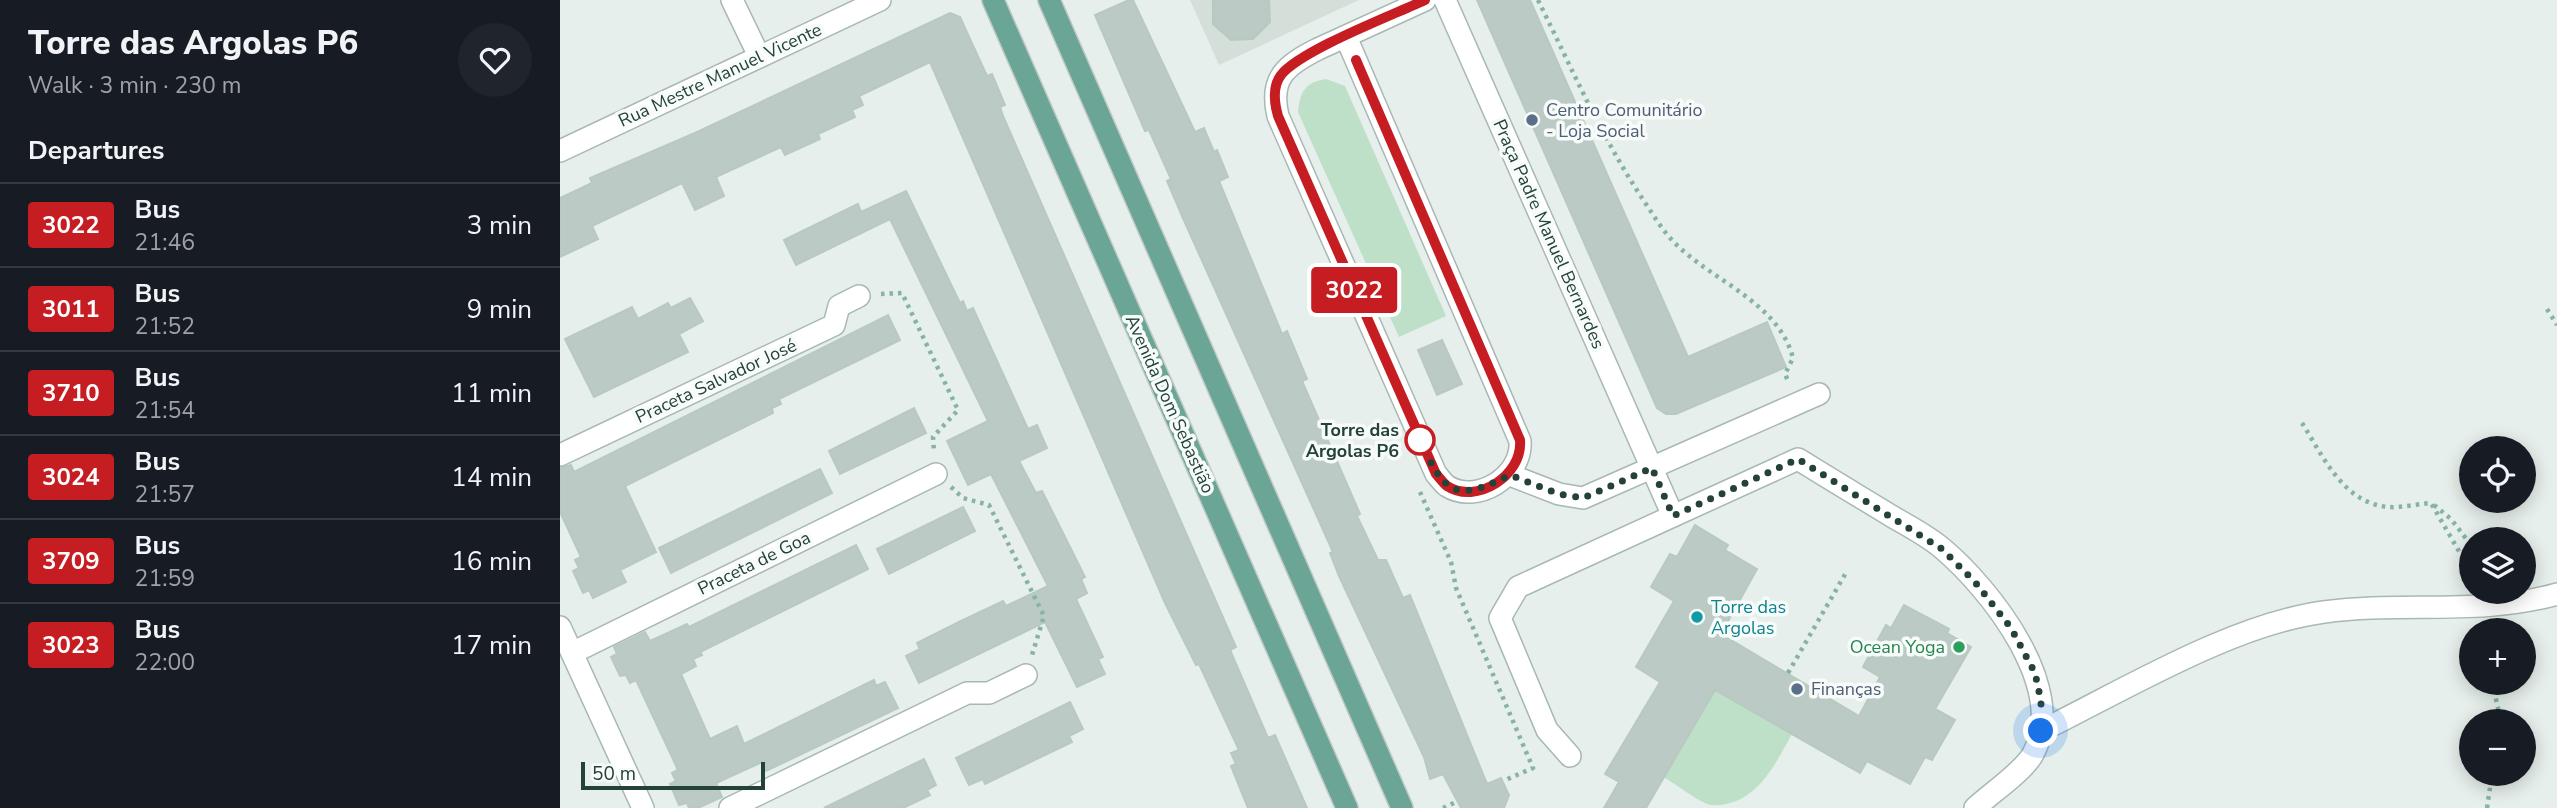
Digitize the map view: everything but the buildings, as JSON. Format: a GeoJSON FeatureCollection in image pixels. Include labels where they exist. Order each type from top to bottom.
{"type":"FeatureCollection","features":[{"type":"Feature","properties":{"kind":"main road","name":"Avenida Dom Sebastião"},"geometry":{"type":"LineString","coordinates":[[993,0],[1347,808]]}},
{"type":"Feature","properties":{"kind":"main road"},"geometry":{"type":"LineString","coordinates":[[1049,0],[1402,808]]}},
{"type":"Feature","properties":{"kind":"street"},"geometry":{"type":"LineString","coordinates":[[732,0],[759,56]]}},
{"type":"Feature","properties":{"kind":"street","name":"Rua Mestre Manuel Vicente"},"geometry":{"type":"LineString","coordinates":[[560,151],[880,0]]}},
{"type":"Feature","properties":{"kind":"street"},"geometry":{"type":"LineString","coordinates":[[1346,37],[1520,440],[1521,452],[1510,475],[1478,491],[1447,486],[1436,474],[1278,116],[1273,97],[1280,76],[1304,57],[1346,37],[1425,0]]}},
{"type":"Feature","properties":{"kind":"street","name":"Praça Padre Manuel Bernardes"},"geometry":{"type":"LineString","coordinates":[[1445,0],[1673,516]]}},
{"type":"Feature","properties":{"kind":"street","name":"Praceta Salvador José"},"geometry":{"type":"LineString","coordinates":[[560,455],[834,325],[839,306],[859,296]]}},
{"type":"Feature","properties":{"kind":"street"},"geometry":{"type":"LineString","coordinates":[[1510,475],[1559,494],[1583,498],[1819,394]]}},
{"type":"Feature","properties":{"kind":"street"},"geometry":{"type":"LineString","coordinates":[[1570,756],[1547,730],[1500,618],[1518,587],[1798,459],[1942,549],[1975,582],[2011,628],[2035,673],[2041,701],[2041,731],[2033,756],[1975,808]]}},
{"type":"Feature","properties":{"kind":"street","name":"Praceta de Goa"},"geometry":{"type":"LineString","coordinates":[[572,653],[936,474]]}},
{"type":"Feature","properties":{"kind":"street"},"geometry":{"type":"LineString","coordinates":[[2041,731],[2161,671],[2268,624],[2324,612],[2471,608],[2557,594]]}},
{"type":"Feature","properties":{"kind":"street"},"geometry":{"type":"LineString","coordinates":[[560,627],[643,808]]}},
{"type":"Feature","properties":{"kind":"street"},"geometry":{"type":"LineString","coordinates":[[730,808],[967,693],[989,693],[1026,675]]}},
{"type":"Feature","properties":{"kind":"path"},"geometry":{"type":"LineString","coordinates":[[1538,0],[1619,163],[1662,227],[1678,247],[1769,315],[1783,332],[1793,358],[1784,374],[1798,403]]}},
{"type":"Feature","properties":{"kind":"path"},"geometry":{"type":"LineString","coordinates":[[859,296],[902,293],[958,410],[933,437],[936,474],[963,498],[989,505],[1044,616],[1026,675]]}},
{"type":"Feature","properties":{"kind":"path"},"geometry":{"type":"LineString","coordinates":[[2547,309],[2557,325]]}},
{"type":"Feature","properties":{"kind":"path"},"geometry":{"type":"LineString","coordinates":[[2302,423],[2340,482],[2365,501],[2388,507],[2431,503],[2459,529]]}},
{"type":"Feature","properties":{"kind":"path"},"geometry":{"type":"LineString","coordinates":[[2431,503],[2459,551]]}},
{"type":"Feature","properties":{"kind":"path"},"geometry":{"type":"LineString","coordinates":[[1788,673],[1847,571]]}},
{"type":"Feature","properties":{"kind":"path"},"geometry":{"type":"LineString","coordinates":[[2487,808],[2490,786]]}},
{"type":"Feature","properties":{"kind":"path"},"geometry":{"type":"LineString","coordinates":[[1443,808],[1455,804]]}},
{"type":"Feature","properties":{"kind":"shaded area"},"geometry":{"type":"Polygon","coordinates":[[[1190,0],[1359,0],[1219,65],[1190,0]]]}},
{"type":"Feature","properties":{"kind":"green space"},"geometry":{"type":"Polygon","coordinates":[[[1326,79],[1345,86],[1446,316],[1399,337],[1298,112],[1300,99],[1308,85],[1326,79]]]}},
{"type":"Feature","properties":{"kind":"green space"},"geometry":{"type":"Polygon","coordinates":[[[1715,690],[1792,734],[1771,770],[1752,792],[1726,804],[1710,805],[1663,777],[1715,690]]]}},
{"type":"Feature","properties":{"kind":"bus line","name":"3022"},"geometry":{"type":"LineString","coordinates":[[1356,60],[1520,440],[1521,452],[1510,475],[1478,491],[1447,486],[1436,474],[1278,116],[1273,97],[1280,76],[1292,64],[1425,0]]}},
{"type":"Feature","properties":{"kind":"place","name":"Centro Comunitário - Loja Social"},"geometry":{"type":"Point","coordinates":[1532,120]}},
{"type":"Feature","properties":{"kind":"place","name":"Torre das Argolas P6"},"geometry":{"type":"Point","coordinates":[1420,440]}},
{"type":"Feature","properties":{"kind":"place","name":"Torre das Argolas"},"geometry":{"type":"Point","coordinates":[1697,617]}},
{"type":"Feature","properties":{"kind":"place","name":"Ocean Yoga"},"geometry":{"type":"Point","coordinates":[1959,647]}},
{"type":"Feature","properties":{"kind":"place","name":"Finanças"},"geometry":{"type":"Point","coordinates":[1797,689]}},
{"type":"Feature","properties":{"kind":"route"},"geometry":{"type":"LineString","coordinates":[[1420,440],[1436,474],[1447,486],[1461,490],[1478,491],[1510,475],[1559,494],[1583,498],[1652,468],[1673,516],[1798,459],[1924,536],[1942,549],[1975,582],[2011,628],[2035,673],[2041,701],[2041,731]]}}]}
